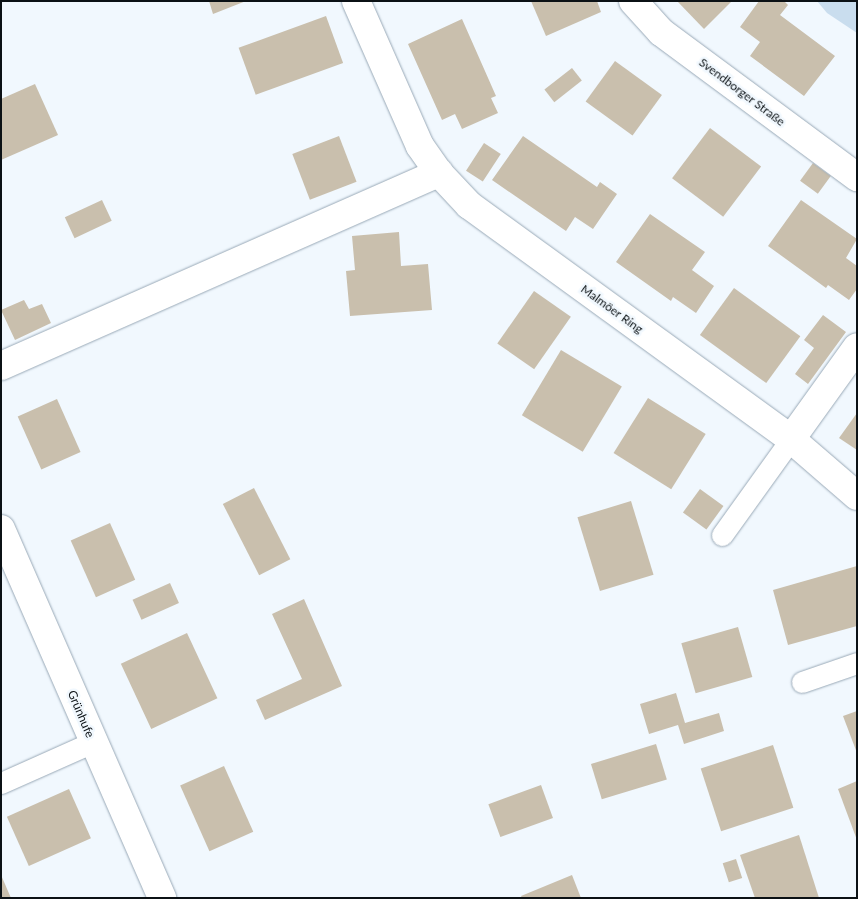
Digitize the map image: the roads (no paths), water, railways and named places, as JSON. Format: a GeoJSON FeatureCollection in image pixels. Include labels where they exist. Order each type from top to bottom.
{"type":"FeatureCollection","features":[{"type":"Feature","properties":{"kind":"street","name":"Malmöer Ring"},"geometry":{"type":"LineString","coordinates":[[356,1],[420,146],[439,173],[469,205],[791,439],[857,496]]}},
{"type":"Feature","properties":{"kind":"street","name":"Svendborger Straße"},"geometry":{"type":"LineString","coordinates":[[633,1],[661,32],[857,177]]}},
{"type":"Feature","properties":{"kind":"street"},"geometry":{"type":"LineString","coordinates":[[1,366],[439,173]]}},
{"type":"Feature","properties":{"kind":"street"},"geometry":{"type":"LineString","coordinates":[[791,439],[857,347]]}},
{"type":"Feature","properties":{"kind":"street","name":"Grünhufe"},"geometry":{"type":"LineString","coordinates":[[1,529],[162,898]]}},
{"type":"Feature","properties":{"kind":"lane"},"geometry":{"type":"LineString","coordinates":[[722,535],[791,439]]}},
{"type":"Feature","properties":{"kind":"lane"},"geometry":{"type":"LineString","coordinates":[[802,682],[857,663]]}},
{"type":"Feature","properties":{"kind":"lane"},"geometry":{"type":"LineString","coordinates":[[1,783],[93,742]]}}]}
